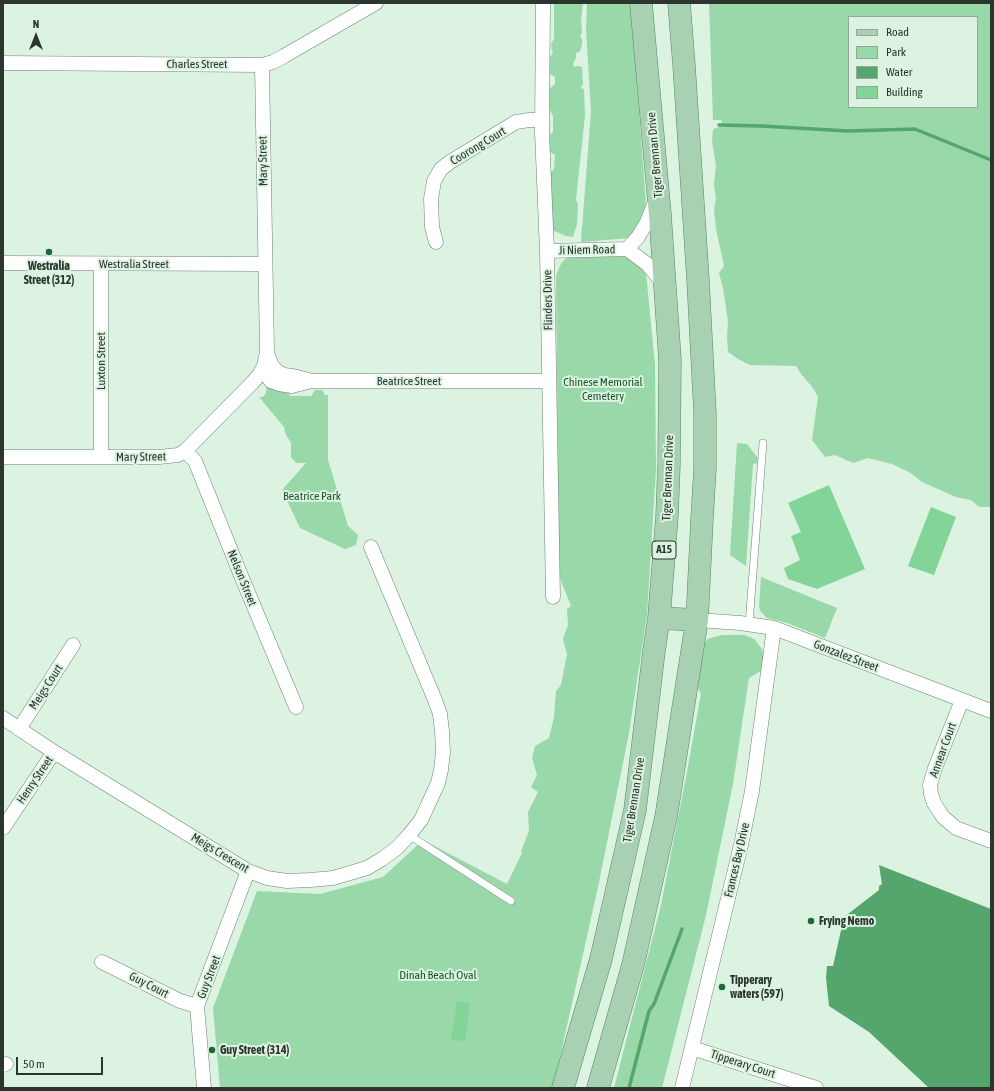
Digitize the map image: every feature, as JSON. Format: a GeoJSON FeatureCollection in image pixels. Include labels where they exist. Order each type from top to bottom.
{"type":"FeatureCollection","features":[{"type":"Feature","properties":{"kind":"main road","name":"Tiger Brennan Drive"},"geometry":{"type":"LineString","coordinates":[[563,1088],[601,959],[635,810],[659,618],[667,516],[670,360],[658,193],[641,3]]}},
{"type":"Feature","properties":{"kind":"main road"},"geometry":{"type":"LineString","coordinates":[[597,1082],[633,965],[666,817],[697,620],[705,468],[705,413],[698,280],[679,3]]}},
{"type":"Feature","properties":{"kind":"main road"},"geometry":{"type":"LineString","coordinates":[[659,618],[697,620]]}},
{"type":"Feature","properties":{"kind":"street","name":"Charles Street"},"geometry":{"type":"LineString","coordinates":[[3,63],[262,65],[273,62],[376,3]]}},
{"type":"Feature","properties":{"kind":"street","name":"Flinders Drive"},"geometry":{"type":"LineString","coordinates":[[543,3],[542,120],[547,251],[553,597]]}},
{"type":"Feature","properties":{"kind":"street","name":"Mary Street"},"geometry":{"type":"LineString","coordinates":[[262,65],[265,372]]}},
{"type":"Feature","properties":{"kind":"street","name":"Coorong Court"},"geometry":{"type":"LineString","coordinates":[[436,242],[432,227],[430,198],[434,181],[441,169],[516,122],[542,120]]}},
{"type":"Feature","properties":{"kind":"street","name":"Ji Niem Road"},"geometry":{"type":"LineString","coordinates":[[627,249],[638,237],[647,222],[658,193]]}},
{"type":"Feature","properties":{"kind":"street","name":"Ji Niem Road"},"geometry":{"type":"LineString","coordinates":[[547,251],[627,249],[647,264],[665,285]]}},
{"type":"Feature","properties":{"kind":"street","name":"Westralia Street"},"geometry":{"type":"LineString","coordinates":[[3,263],[265,264]]}},
{"type":"Feature","properties":{"kind":"street","name":"Luxton Street"},"geometry":{"type":"LineString","coordinates":[[101,264],[101,457]]}},
{"type":"Feature","properties":{"kind":"street","name":"Beatrice Street"},"geometry":{"type":"LineString","coordinates":[[265,372],[294,376],[311,381],[549,380]]}},
{"type":"Feature","properties":{"kind":"street"},"geometry":{"type":"LineString","coordinates":[[185,451],[265,372]]}},
{"type":"Feature","properties":{"kind":"street","name":"Mary Street"},"geometry":{"type":"LineString","coordinates":[[3,457],[172,456],[178,455],[185,451]]}},
{"type":"Feature","properties":{"kind":"street","name":"Nelson Street"},"geometry":{"type":"LineString","coordinates":[[185,451],[195,461],[296,707]]}},
{"type":"Feature","properties":{"kind":"street","name":"Meigs Crescent"},"geometry":{"type":"LineString","coordinates":[[3,718],[54,752],[248,871],[267,878],[287,881],[310,880],[333,878],[372,865],[397,848],[421,820],[438,783],[443,760],[440,714],[371,547]]}},
{"type":"Feature","properties":{"kind":"street","name":"Gonzalez Street"},"geometry":{"type":"LineString","coordinates":[[697,620],[749,624],[774,628],[991,711]]}},
{"type":"Feature","properties":{"kind":"street","name":"Frances Bay Drive"},"geometry":{"type":"LineString","coordinates":[[682,1088],[738,860],[751,799],[774,628]]}},
{"type":"Feature","properties":{"kind":"street","name":"Meigs Court"},"geometry":{"type":"LineString","coordinates":[[19,729],[73,645]]}},
{"type":"Feature","properties":{"kind":"street","name":"Annear Court"},"geometry":{"type":"LineString","coordinates":[[967,702],[935,768],[930,785],[931,794],[934,803],[943,817],[956,828],[991,841]]}},
{"type":"Feature","properties":{"kind":"street","name":"Henry Street"},"geometry":{"type":"LineString","coordinates":[[3,828],[54,752]]}},
{"type":"Feature","properties":{"kind":"street","name":"Guy Street"},"geometry":{"type":"LineString","coordinates":[[204,1088],[198,1006],[248,871]]}},
{"type":"Feature","properties":{"kind":"street","name":"Guy Court"},"geometry":{"type":"LineString","coordinates":[[102,962],[180,1001],[198,1006]]}},
{"type":"Feature","properties":{"kind":"street","name":"Tipperary Court"},"geometry":{"type":"LineString","coordinates":[[692,1048],[816,1088]]}},
{"type":"Feature","properties":{"kind":"lane"},"geometry":{"type":"LineString","coordinates":[[749,624],[763,443]]}},
{"type":"Feature","properties":{"kind":"lane"},"geometry":{"type":"LineString","coordinates":[[967,702],[991,706]]}},
{"type":"Feature","properties":{"kind":"lane"},"geometry":{"type":"LineString","coordinates":[[409,835],[511,902]]}},
{"type":"Feature","properties":{"kind":"green space"},"geometry":{"type":"Polygon","coordinates":[[[554,3],[583,3],[581,20],[582,32],[580,36],[582,39],[582,45],[580,51],[576,53],[576,58],[573,64],[574,67],[582,67],[583,84],[581,88],[584,89],[585,115],[576,200],[578,204],[577,224],[573,237],[566,236],[552,230],[547,211],[552,203],[545,191],[547,176],[554,169],[555,155],[547,150],[547,138],[553,132],[553,116],[550,110],[549,89],[555,84],[555,77],[549,73],[550,57],[553,53],[551,44],[554,39],[554,3]]]}},
{"type":"Feature","properties":{"kind":"green space"},"geometry":{"type":"Polygon","coordinates":[[[587,3],[631,3],[646,205],[641,224],[631,238],[581,242],[591,111],[586,30],[587,3]]]}},
{"type":"Feature","properties":{"kind":"green space"},"geometry":{"type":"Polygon","coordinates":[[[709,3],[991,3],[991,507],[979,507],[971,500],[956,497],[922,482],[909,472],[892,464],[868,458],[853,463],[835,455],[825,457],[812,440],[818,397],[796,366],[750,365],[728,352],[728,321],[719,273],[724,266],[716,229],[714,210],[716,198],[714,185],[716,165],[712,142],[713,129],[722,126],[721,120],[713,120],[709,3]]]}},
{"type":"Feature","properties":{"kind":"green space"},"geometry":{"type":"Polygon","coordinates":[[[619,254],[637,260],[646,273],[655,365],[656,469],[647,615],[629,733],[598,887],[553,1088],[220,1088],[213,1008],[257,891],[320,894],[383,877],[423,840],[507,884],[522,853],[521,851],[529,831],[528,812],[538,792],[531,787],[537,775],[532,758],[535,746],[549,738],[554,717],[556,691],[561,685],[567,654],[563,639],[568,625],[567,609],[571,606],[559,572],[556,276],[562,262],[568,257],[619,254]]]}},
{"type":"Feature","properties":{"kind":"green space","name":"Beatrice Park"},"geometry":{"type":"Polygon","coordinates":[[[267,384],[292,391],[289,395],[290,396],[311,396],[315,390],[322,390],[325,395],[328,395],[328,460],[348,526],[358,535],[356,545],[345,549],[300,528],[282,490],[306,463],[296,463],[291,457],[291,443],[285,433],[284,427],[259,397],[263,397],[266,393],[267,384]]]}},
{"type":"Feature","properties":{"kind":"green space"},"geometry":{"type":"Polygon","coordinates":[[[737,443],[747,444],[758,458],[757,463],[753,464],[746,566],[730,555],[737,443]]]}},
{"type":"Feature","properties":{"kind":"green space"},"geometry":{"type":"Polygon","coordinates":[[[761,577],[837,608],[825,638],[787,623],[767,618],[761,612],[759,607],[761,577]]]}},
{"type":"Feature","properties":{"kind":"green space"},"geometry":{"type":"Polygon","coordinates":[[[721,635],[745,635],[754,639],[762,649],[765,663],[764,669],[749,678],[733,784],[706,915],[662,1088],[614,1088],[661,905],[686,777],[701,694],[695,682],[700,647],[708,639],[721,635]]]}},
{"type":"Feature","properties":{"kind":"water"},"geometry":{"type":"Polygon","coordinates":[[[879,865],[991,909],[991,1088],[929,1088],[869,1032],[829,1006],[826,978],[827,966],[833,966],[844,917],[879,890],[879,886],[882,884],[879,865]]]}},
{"type":"Feature","properties":{"kind":"building"},"geometry":{"type":"Polygon","coordinates":[[[829,485],[865,569],[817,589],[788,579],[784,568],[800,560],[791,536],[801,532],[788,503],[829,485]]]}},
{"type":"Feature","properties":{"kind":"building"},"geometry":{"type":"Polygon","coordinates":[[[931,507],[956,517],[934,575],[908,566],[931,507]]]}},
{"type":"Feature","properties":{"kind":"building"},"geometry":{"type":"Polygon","coordinates":[[[457,1001],[470,1003],[465,1041],[451,1040],[457,1001]]]}},
{"type":"Feature","properties":{"kind":"waterway"},"geometry":{"type":"LineString","coordinates":[[719,125],[848,131],[915,129],[991,160]]}},
{"type":"Feature","properties":{"kind":"waterway"},"geometry":{"type":"LineString","coordinates":[[629,1088],[649,1011],[654,1004],[682,929]]}},
{"type":"Feature","properties":{"kind":"place","name":"Westralia Street (312)"},"geometry":{"type":"Point","coordinates":[49,252]}},
{"type":"Feature","properties":{"kind":"place","name":"Frying Nemo"},"geometry":{"type":"Point","coordinates":[811,921]}},
{"type":"Feature","properties":{"kind":"place","name":"Tipperary waters (597)"},"geometry":{"type":"Point","coordinates":[722,987]}},
{"type":"Feature","properties":{"kind":"place","name":"Guy Street (314)"},"geometry":{"type":"Point","coordinates":[212,1050]}},
{"type":"Feature","properties":{"kind":"park label","name":"Chinese Memorial Cemetery"},"geometry":{"type":"Point","coordinates":[603,389]}},
{"type":"Feature","properties":{"kind":"park label","name":"Dinah Beach Oval"},"geometry":{"type":"Point","coordinates":[438,975]}}]}
